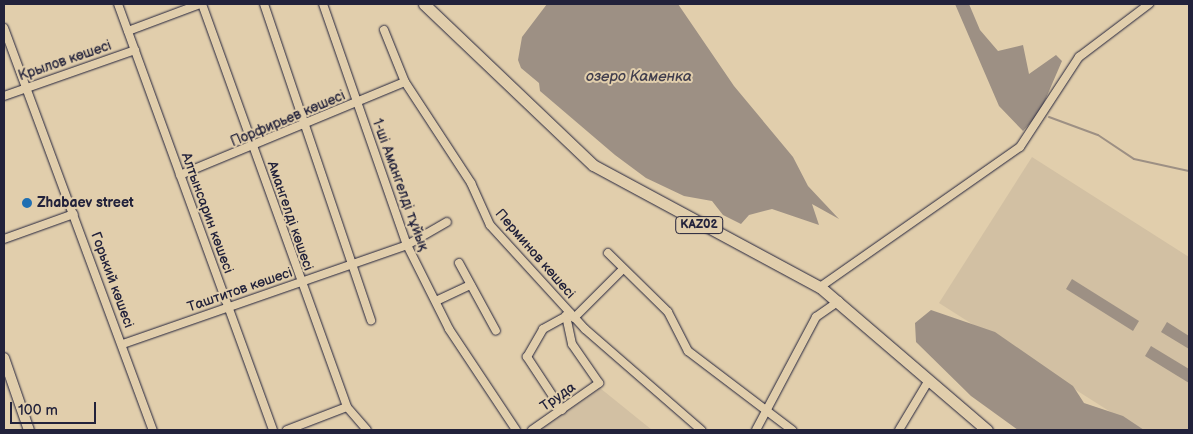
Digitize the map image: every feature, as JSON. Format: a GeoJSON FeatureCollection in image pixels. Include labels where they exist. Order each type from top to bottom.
{"type":"FeatureCollection","features":[{"type":"Feature","properties":{"kind":"highway","name":"KAZ02"},"geometry":{"type":"LineString","coordinates":[[424,4],[602,172],[820,287],[839,301],[987,430]]}},
{"type":"Feature","properties":{"kind":"main road"},"geometry":{"type":"LineString","coordinates":[[4,358],[29,430]]}},
{"type":"Feature","properties":{"kind":"street","name":"Алтынсарин көшесі"},"geometry":{"type":"LineString","coordinates":[[118,4],[273,430]]}},
{"type":"Feature","properties":{"kind":"street","name":"Крылов көшесі"},"geometry":{"type":"LineString","coordinates":[[128,31],[201,4]]}},
{"type":"Feature","properties":{"kind":"street","name":"Амангелді көшесі"},"geometry":{"type":"LineString","coordinates":[[201,4],[300,283],[347,407],[367,430]]}},
{"type":"Feature","properties":{"kind":"street"},"geometry":{"type":"LineString","coordinates":[[264,4],[371,320]]}},
{"type":"Feature","properties":{"kind":"street","name":"1-ші Амангелді тұйық"},"geometry":{"type":"LineString","coordinates":[[322,4],[407,245],[479,379],[516,430]]}},
{"type":"Feature","properties":{"kind":"street"},"geometry":{"type":"LineString","coordinates":[[820,287],[1020,148],[1079,57],[1149,4]]}},
{"type":"Feature","properties":{"kind":"street","name":"Горький көшесі"},"geometry":{"type":"LineString","coordinates":[[4,28],[123,344],[153,430]]}},
{"type":"Feature","properties":{"kind":"street","name":"Перминов көшесі"},"geometry":{"type":"LineString","coordinates":[[384,30],[405,82],[471,183],[487,222],[570,316],[701,430]]}},
{"type":"Feature","properties":{"kind":"street","name":"Крылов көшесі"},"geometry":{"type":"LineString","coordinates":[[4,96],[135,50]]}},
{"type":"Feature","properties":{"kind":"street","name":"Порфирьев көшесі"},"geometry":{"type":"LineString","coordinates":[[180,176],[253,149],[405,82]]}},
{"type":"Feature","properties":{"kind":"street"},"geometry":{"type":"LineString","coordinates":[[4,239],[74,214]]}},
{"type":"Feature","properties":{"kind":"street","name":"Таштитов көшесі"},"geometry":{"type":"LineString","coordinates":[[123,344],[407,245],[447,222]]}},
{"type":"Feature","properties":{"kind":"street"},"geometry":{"type":"LineString","coordinates":[[608,253],[668,312],[688,351],[765,412],[792,430]]}},
{"type":"Feature","properties":{"kind":"street"},"geometry":{"type":"LineString","coordinates":[[459,263],[496,331]]}},
{"type":"Feature","properties":{"kind":"street"},"geometry":{"type":"LineString","coordinates":[[562,410],[527,357],[543,329],[570,316],[623,269]]}},
{"type":"Feature","properties":{"kind":"street"},"geometry":{"type":"LineString","coordinates":[[436,301],[471,286]]}},
{"type":"Feature","properties":{"kind":"street"},"geometry":{"type":"LineString","coordinates":[[756,430],[765,412],[779,393],[816,317],[839,301]]}},
{"type":"Feature","properties":{"kind":"street","name":"Труда"},"geometry":{"type":"LineString","coordinates":[[532,430],[599,383],[573,346],[570,316]]}},
{"type":"Feature","properties":{"kind":"street"},"geometry":{"type":"LineString","coordinates":[[899,430],[929,380]]}},
{"type":"Feature","properties":{"kind":"street"},"geometry":{"type":"LineString","coordinates":[[287,430],[347,407]]}},
{"type":"Feature","properties":{"kind":"shaded area"},"geometry":{"type":"Polygon","coordinates":[[[1032,157],[1189,257],[1189,430],[1139,430],[939,303],[1032,157]]]}},
{"type":"Feature","properties":{"kind":"shaded area"},"geometry":{"type":"Polygon","coordinates":[[[600,388],[652,430],[539,430],[600,388]]]}},
{"type":"Feature","properties":{"kind":"water","name":"озеро Каменка"},"geometry":{"type":"Polygon","coordinates":[[[547,4],[678,4],[734,86],[793,157],[808,186],[839,219],[812,204],[819,225],[772,209],[749,215],[741,224],[723,215],[712,201],[684,196],[646,178],[615,155],[540,91],[539,83],[521,68],[518,60],[522,37],[547,4]]]}},
{"type":"Feature","properties":{"kind":"water"},"geometry":{"type":"Polygon","coordinates":[[[955,4],[969,4],[980,30],[998,51],[1023,45],[1029,74],[1056,55],[1062,61],[1040,112],[1023,131],[999,106],[955,4]]]}},
{"type":"Feature","properties":{"kind":"water"},"geometry":{"type":"Polygon","coordinates":[[[1072,279],[1139,321],[1133,331],[1066,289],[1072,279]]]}},
{"type":"Feature","properties":{"kind":"water"},"geometry":{"type":"Polygon","coordinates":[[[931,310],[995,332],[1073,386],[1084,403],[1123,416],[1144,430],[1018,430],[971,396],[916,342],[915,323],[931,310]]]}},
{"type":"Feature","properties":{"kind":"water"},"geometry":{"type":"Polygon","coordinates":[[[1167,322],[1189,336],[1189,349],[1161,332],[1167,322]]]}},
{"type":"Feature","properties":{"kind":"water"},"geometry":{"type":"Polygon","coordinates":[[[1151,346],[1189,369],[1189,383],[1145,356],[1151,346]]]}},
{"type":"Feature","properties":{"kind":"waterway"},"geometry":{"type":"LineString","coordinates":[[1049,117],[1098,135],[1134,159],[1189,171]]}},
{"type":"Feature","properties":{"kind":"place","name":"Zhabaev street"},"geometry":{"type":"Point","coordinates":[27,203]}}]}
